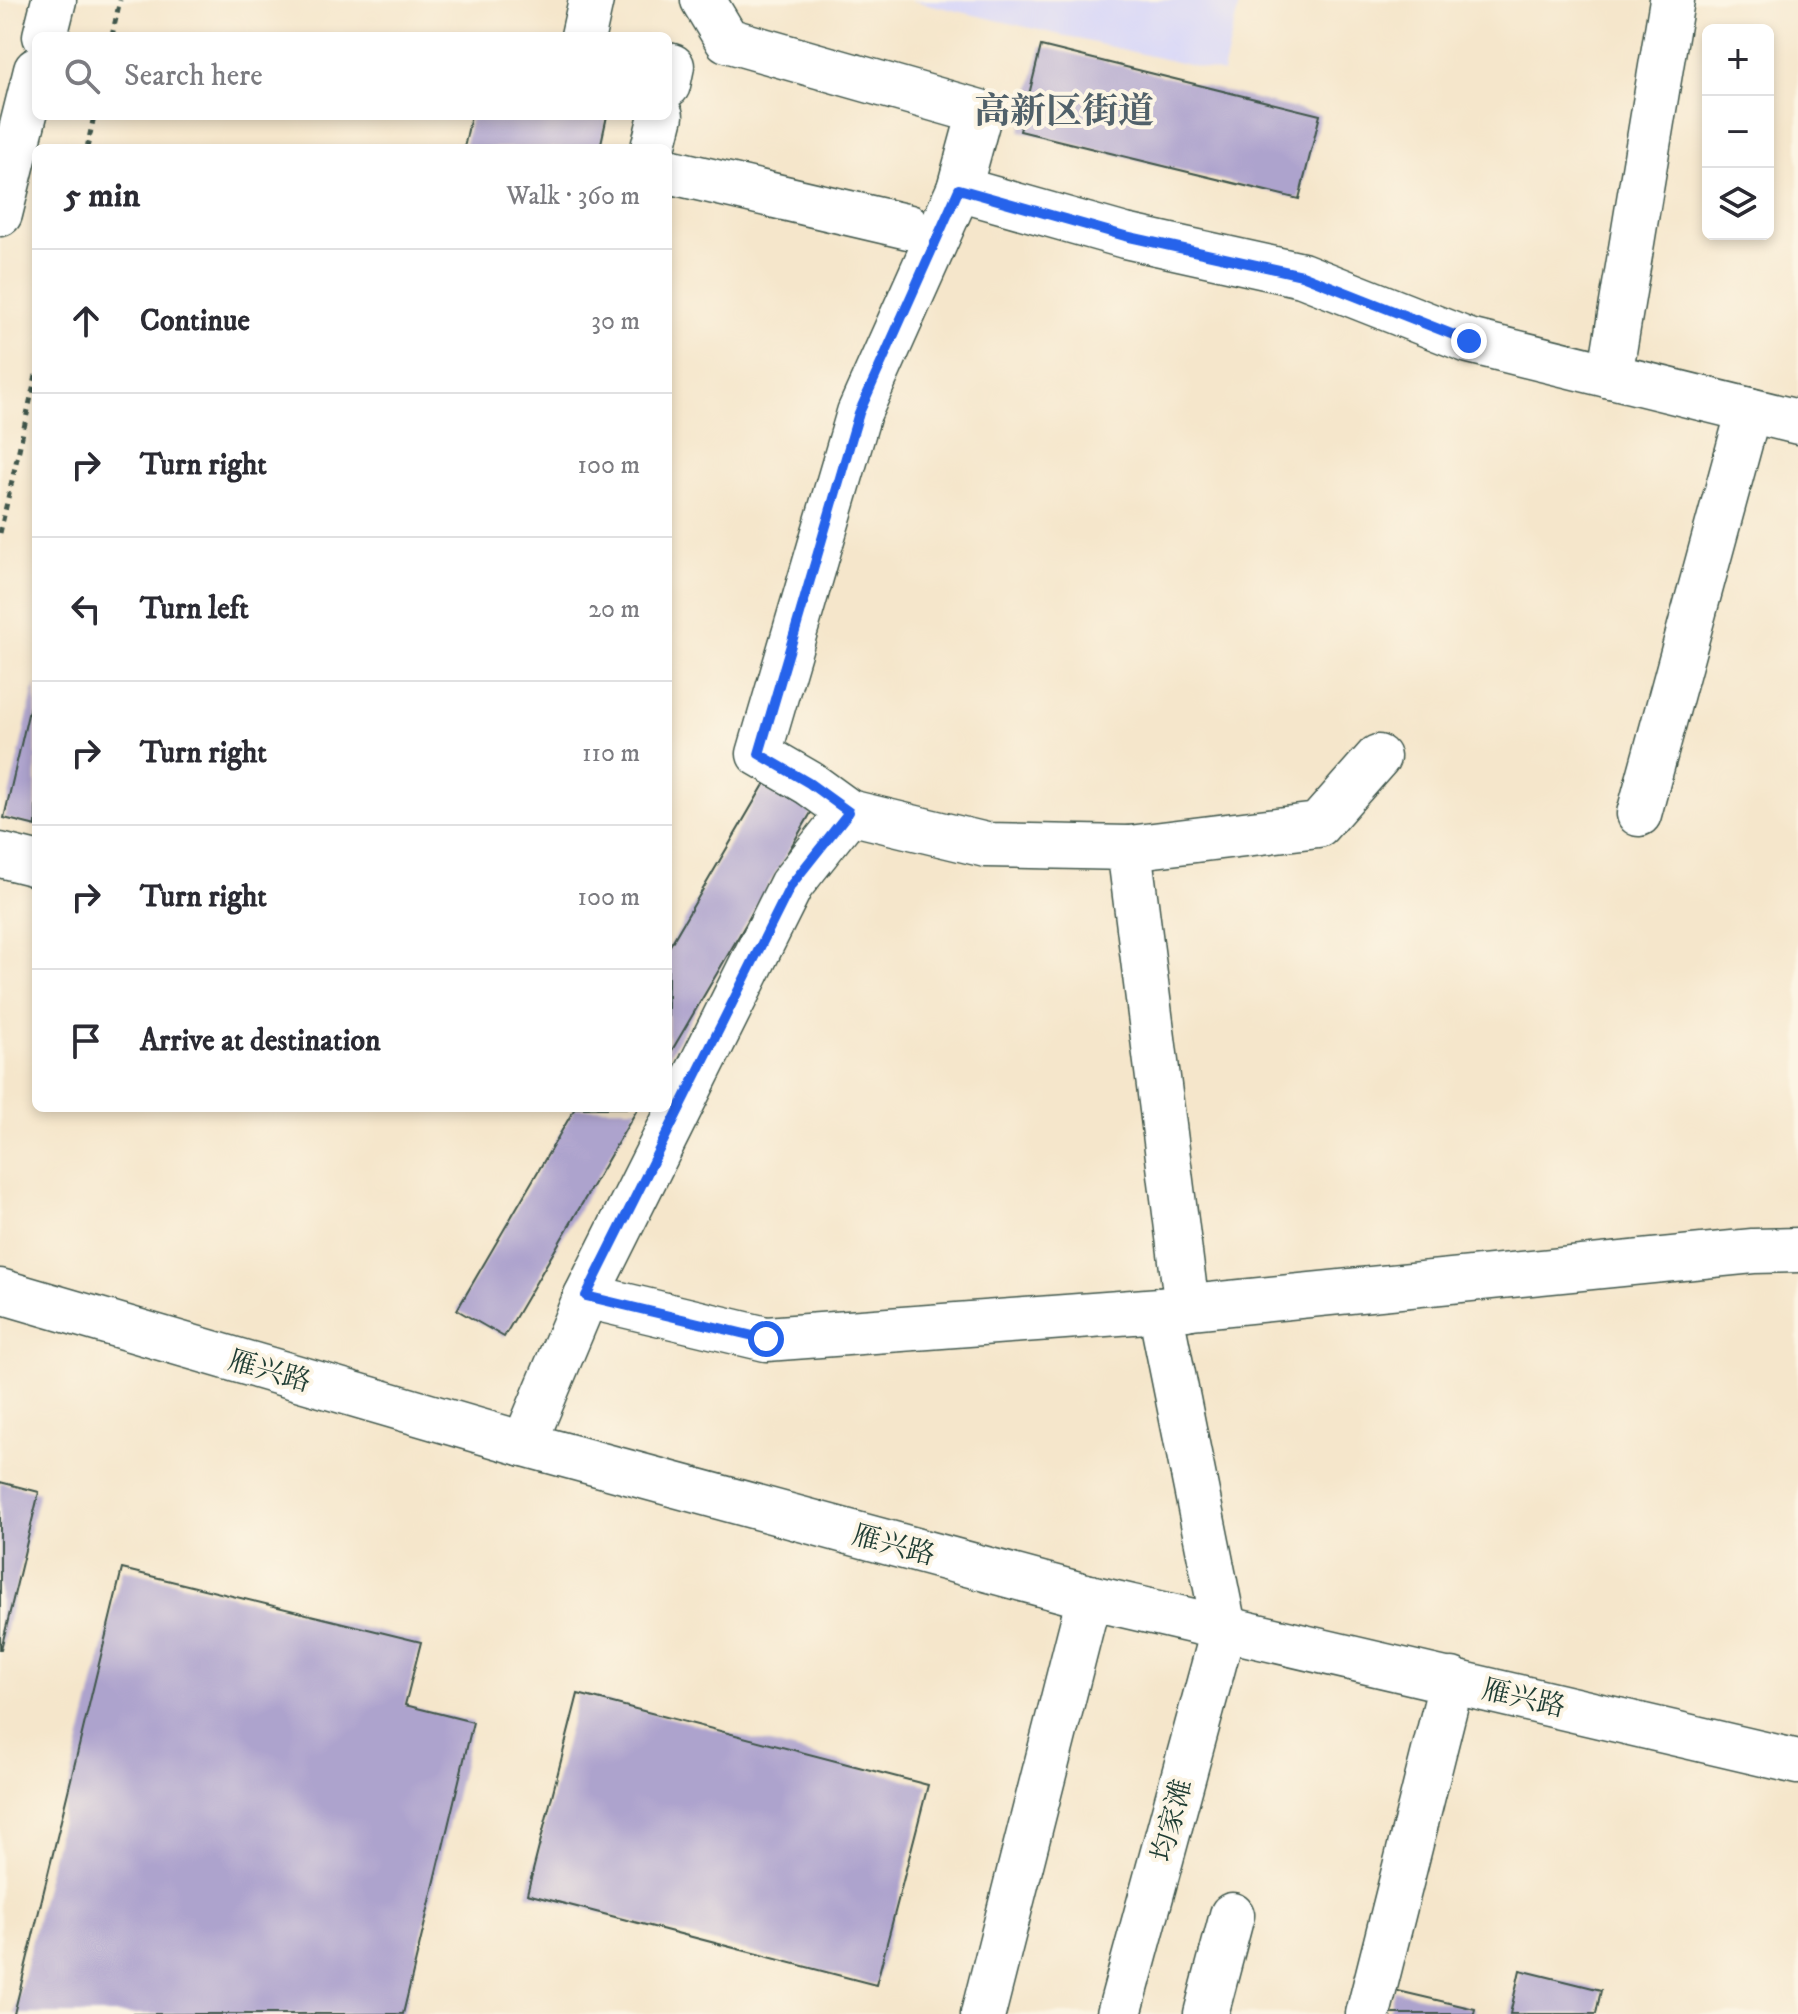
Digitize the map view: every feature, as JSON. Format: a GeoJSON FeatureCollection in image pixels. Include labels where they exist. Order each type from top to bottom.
{"type":"FeatureCollection","features":[{"type":"Feature","properties":{"kind":"street"},"geometry":{"type":"LineString","coordinates":[[46,32],[54,0]]}},
{"type":"Feature","properties":{"kind":"street"},"geometry":{"type":"LineString","coordinates":[[584,32],[591,0]]}},
{"type":"Feature","properties":{"kind":"street"},"geometry":{"type":"LineString","coordinates":[[703,0],[727,40],[980,112],[959,189],[859,413],[759,754],[809,783],[849,812],[986,845],[1129,848],[1318,825],[1378,757]]}},
{"type":"Feature","properties":{"kind":"street"},"geometry":{"type":"LineString","coordinates":[[1610,376],[1672,0]]}},
{"type":"Feature","properties":{"kind":"street"},"geometry":{"type":"LineString","coordinates":[[0,214],[32,86]]}},
{"type":"Feature","properties":{"kind":"street"},"geometry":{"type":"LineString","coordinates":[[654,144],[660,120]]}},
{"type":"Feature","properties":{"kind":"street"},"geometry":{"type":"LineString","coordinates":[[672,172],[909,227]]}},
{"type":"Feature","properties":{"kind":"street"},"geometry":{"type":"LineString","coordinates":[[959,189],[1125,236],[1302,275],[1469,341],[1798,422]]}},
{"type":"Feature","properties":{"kind":"street"},"geometry":{"type":"LineString","coordinates":[[1639,814],[1749,410]]}},
{"type":"Feature","properties":{"kind":"street"},"geometry":{"type":"LineString","coordinates":[[524,1444],[586,1296],[791,885],[849,812]]}},
{"type":"Feature","properties":{"kind":"street"},"geometry":{"type":"LineString","coordinates":[[1129,848],[1174,1309],[1224,1627]]}},
{"type":"Feature","properties":{"kind":"street"},"geometry":{"type":"LineString","coordinates":[[0,855],[32,863]]}},
{"type":"Feature","properties":{"kind":"street"},"geometry":{"type":"LineString","coordinates":[[586,1296],[766,1339],[1174,1309],[1753,1251],[1798,1250]]}},
{"type":"Feature","properties":{"kind":"street","name":"雁兴路"},"geometry":{"type":"LineString","coordinates":[[0,1291],[524,1444],[1089,1597],[1798,1762]]}},
{"type":"Feature","properties":{"kind":"street"},"geometry":{"type":"LineString","coordinates":[[983,2014],[1089,1597]]}},
{"type":"Feature","properties":{"kind":"street","name":"均家滩"},"geometry":{"type":"LineString","coordinates":[[1119,2014],[1224,1627]]}},
{"type":"Feature","properties":{"kind":"street"},"geometry":{"type":"LineString","coordinates":[[1368,2014],[1452,1680]]}},
{"type":"Feature","properties":{"kind":"street"},"geometry":{"type":"LineString","coordinates":[[1206,2014],[1232,1915]]}},
{"type":"Feature","properties":{"kind":"path"},"geometry":{"type":"LineString","coordinates":[[113,32],[120,0]]}},
{"type":"Feature","properties":{"kind":"path"},"geometry":{"type":"LineString","coordinates":[[88,144],[93,120]]}},
{"type":"Feature","properties":{"kind":"path"},"geometry":{"type":"LineString","coordinates":[[0,533],[32,393]]}},
{"type":"Feature","properties":{"kind":"shaded area"},"geometry":{"type":"Polygon","coordinates":[[[910,0],[1240,0],[1223,73],[910,0]]]}},
{"type":"Feature","properties":{"kind":"building"},"geometry":{"type":"Polygon","coordinates":[[[1041,46],[1320,115],[1299,199],[1020,131],[1041,46]]]}},
{"type":"Feature","properties":{"kind":"building"},"geometry":{"type":"Polygon","coordinates":[[[470,120],[606,120],[601,144],[465,144],[470,120]]]}},
{"type":"Feature","properties":{"kind":"building"},"geometry":{"type":"Polygon","coordinates":[[[32,697],[32,825],[4,818],[32,697]]]}},
{"type":"Feature","properties":{"kind":"building"},"geometry":{"type":"Polygon","coordinates":[[[765,783],[812,811],[672,1050],[672,942],[765,783]]]}},
{"type":"Feature","properties":{"kind":"building"},"geometry":{"type":"Polygon","coordinates":[[[573,1112],[636,1112],[504,1337],[457,1310],[573,1112]]]}},
{"type":"Feature","properties":{"kind":"building"},"geometry":{"type":"Polygon","coordinates":[[[0,1482],[39,1492],[1,1649],[0,1649],[0,1482]]]}},
{"type":"Feature","properties":{"kind":"building"},"geometry":{"type":"Polygon","coordinates":[[[122,1569],[421,1642],[405,1705],[473,1722],[403,2014],[14,2014],[122,1569]]]}},
{"type":"Feature","properties":{"kind":"building"},"geometry":{"type":"Polygon","coordinates":[[[578,1694],[928,1785],[876,1985],[527,1894],[578,1694]]]}},
{"type":"Feature","properties":{"kind":"building"},"geometry":{"type":"Polygon","coordinates":[[[1520,1970],[1601,1990],[1596,2014],[1510,2014],[1520,1970]]]}},
{"type":"Feature","properties":{"kind":"building"},"geometry":{"type":"Polygon","coordinates":[[[1394,1990],[1475,2009],[1474,2014],[1388,2014],[1394,1990]]]}},
{"type":"Feature","properties":{"kind":"district","name":"高新区街道"},"geometry":{"type":"Point","coordinates":[1064,110]}},
{"type":"Feature","properties":{"kind":"route"},"geometry":{"type":"LineString","coordinates":[[766,1339],[586,1296],[791,885],[849,812],[809,783],[759,754],[859,413],[959,189],[1125,236],[1302,275],[1469,341]]}}]}
